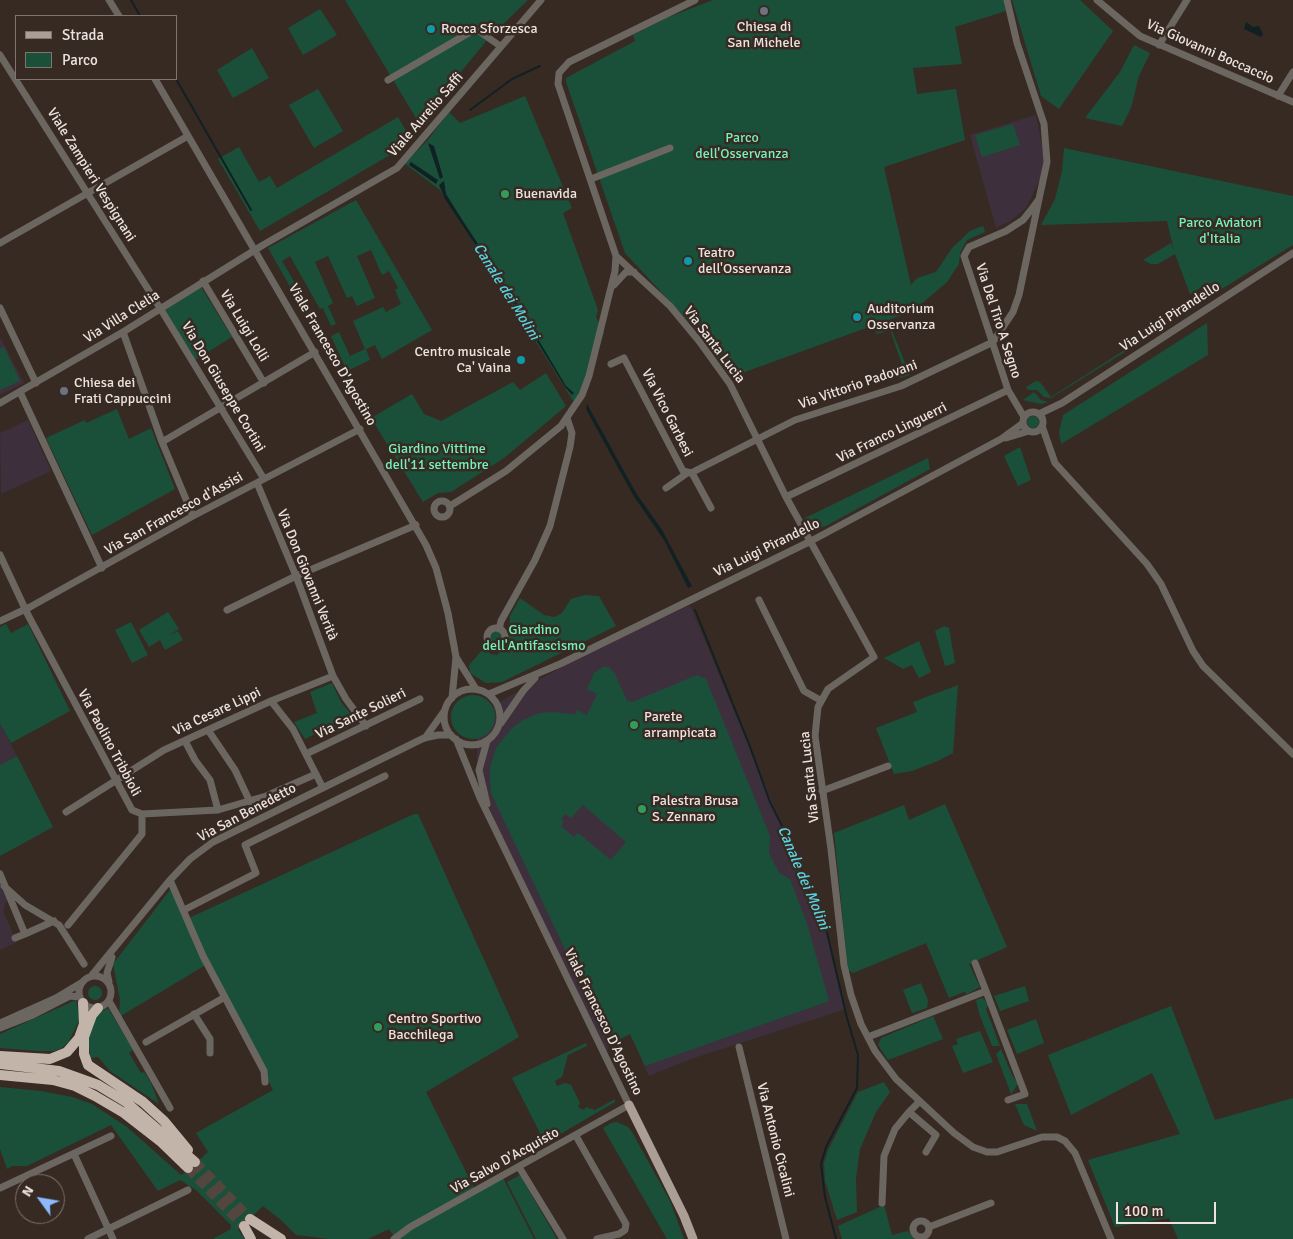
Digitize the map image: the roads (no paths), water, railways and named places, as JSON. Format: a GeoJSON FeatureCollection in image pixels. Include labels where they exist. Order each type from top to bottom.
{"type":"FeatureCollection","features":[{"type":"Feature","properties":{"kind":"highway"},"geometry":{"type":"LineString","coordinates":[[0,1056],[50,1059],[67,1052],[79,1038],[84,1024],[82,1000]]}},
{"type":"Feature","properties":{"kind":"highway"},"geometry":{"type":"LineString","coordinates":[[98,1008],[92,1015],[84,1036],[84,1054],[88,1065],[150,1108],[180,1138],[191,1165]]}},
{"type":"Feature","properties":{"kind":"highway"},"geometry":{"type":"LineString","coordinates":[[0,1064],[59,1071],[98,1085],[126,1102],[191,1165]]}},
{"type":"Feature","properties":{"kind":"highway"},"geometry":{"type":"LineString","coordinates":[[0,1075],[35,1078],[75,1086],[124,1113],[191,1165]]}},
{"type":"Feature","properties":{"kind":"highway"},"geometry":{"type":"LineString","coordinates":[[0,1079],[35,1078]]}},
{"type":"Feature","properties":{"kind":"highway"},"geometry":{"type":"LineString","coordinates":[[251,1239],[246,1225],[281,1239]]}},
{"type":"Feature","properties":{"kind":"main road","name":"Viale Francesco D'Agostino"},"geometry":{"type":"LineString","coordinates":[[629,1105],[694,1239]]}},
{"type":"Feature","properties":{"kind":"street"},"geometry":{"type":"LineString","coordinates":[[109,0],[118,15]]}},
{"type":"Feature","properties":{"kind":"street","name":"Viale Aurelio Saffi"},"geometry":{"type":"LineString","coordinates":[[256,249],[403,164],[500,46],[541,0]]}},
{"type":"Feature","properties":{"kind":"street"},"geometry":{"type":"LineString","coordinates":[[450,506],[506,471],[561,426],[582,395],[590,376],[616,256],[558,84],[561,69],[569,61],[695,0]]}},
{"type":"Feature","properties":{"kind":"street","name":"Via Del Tiro A Segno"},"geometry":{"type":"LineString","coordinates":[[1007,0],[1018,42],[1040,108],[1047,140],[1047,162],[1039,198],[1023,220],[1006,231],[969,247],[964,256],[1010,393],[1024,420]]}},
{"type":"Feature","properties":{"kind":"street","name":"Via Giovanni Boccaccio"},"geometry":{"type":"LineString","coordinates":[[1097,0],[1123,25],[1140,36],[1293,102]]}},
{"type":"Feature","properties":{"kind":"street"},"geometry":{"type":"LineString","coordinates":[[1159,45],[1187,0]]}},
{"type":"Feature","properties":{"kind":"street"},"geometry":{"type":"LineString","coordinates":[[388,80],[472,31],[479,31],[500,46]]}},
{"type":"Feature","properties":{"kind":"street","name":"Viale Zampieri Vespignani"},"geometry":{"type":"LineString","coordinates":[[0,56],[15,80]]}},
{"type":"Feature","properties":{"kind":"street"},"geometry":{"type":"LineString","coordinates":[[1278,96],[1293,72]]}},
{"type":"Feature","properties":{"kind":"street","name":"Viale Zampieri Vespignani"},"geometry":{"type":"LineString","coordinates":[[15,80],[160,308]]}},
{"type":"Feature","properties":{"kind":"street","name":"Viale Francesco D'Agostino"},"geometry":{"type":"LineString","coordinates":[[156,80],[416,524],[436,568],[456,657],[452,698],[446,710],[446,723],[629,1105]]}},
{"type":"Feature","properties":{"kind":"street"},"geometry":{"type":"LineString","coordinates":[[0,243],[188,136]]}},
{"type":"Feature","properties":{"kind":"street"},"geometry":{"type":"LineString","coordinates":[[591,179],[670,148]]}},
{"type":"Feature","properties":{"kind":"street"},"geometry":{"type":"LineString","coordinates":[[993,342],[1013,312],[1019,294],[1039,198]]}},
{"type":"Feature","properties":{"kind":"street","name":"Via Villa Clelia"},"geometry":{"type":"LineString","coordinates":[[0,403],[123,332],[256,249]]}},
{"type":"Feature","properties":{"kind":"street","name":"Via Luigi Pirandello"},"geometry":{"type":"LineString","coordinates":[[489,694],[540,673],[810,541],[1001,439],[1037,422],[1062,403],[1293,253]]}},
{"type":"Feature","properties":{"kind":"street","name":"Via Santa Lucia"},"geometry":{"type":"LineString","coordinates":[[616,256],[670,306],[699,341],[730,384],[786,497],[874,657],[832,684],[820,700],[815,736],[831,849],[844,965],[851,995],[875,1051],[896,1079],[920,1102],[954,1133],[979,1150],[987,1152],[1004,1150],[1042,1137],[1057,1137],[1065,1141],[1075,1153],[1111,1239]]}},
{"type":"Feature","properties":{"kind":"street"},"geometry":{"type":"LineString","coordinates":[[610,290],[626,272],[634,272]]}},
{"type":"Feature","properties":{"kind":"street","name":"Via Luigi Lolli"},"geometry":{"type":"LineString","coordinates":[[203,281],[264,383]]}},
{"type":"Feature","properties":{"kind":"street"},"geometry":{"type":"LineString","coordinates":[[0,308],[36,383]]}},
{"type":"Feature","properties":{"kind":"street","name":"Via Don Giuseppe Cortini"},"geometry":{"type":"LineString","coordinates":[[160,308],[264,479]]}},
{"type":"Feature","properties":{"kind":"street"},"geometry":{"type":"LineString","coordinates":[[123,332],[162,442],[193,516]]}},
{"type":"Feature","properties":{"kind":"street","name":"Via Vittorio Padovani"},"geometry":{"type":"LineString","coordinates":[[758,439],[795,420],[901,386],[993,342]]}},
{"type":"Feature","properties":{"kind":"street"},"geometry":{"type":"LineString","coordinates":[[162,442],[315,352]]}},
{"type":"Feature","properties":{"kind":"street","name":"Via Vico Garbesi"},"geometry":{"type":"LineString","coordinates":[[611,364],[624,358],[683,471],[689,473],[758,439]]}},
{"type":"Feature","properties":{"kind":"street"},"geometry":{"type":"LineString","coordinates":[[20,392],[102,568]]}},
{"type":"Feature","properties":{"kind":"street","name":"Via Del Tiro A Segno"},"geometry":{"type":"LineString","coordinates":[[1010,393],[1037,422],[1055,463],[1147,564],[1161,584],[1193,651],[1203,666],[1293,754]]}},
{"type":"Feature","properties":{"kind":"street","name":"Via Franco Linguerri"},"geometry":{"type":"LineString","coordinates":[[786,497],[1010,393]]}},
{"type":"Feature","properties":{"kind":"street"},"geometry":{"type":"LineString","coordinates":[[499,629],[501,621],[535,560],[550,526],[572,433],[567,418]]}},
{"type":"Feature","properties":{"kind":"street"},"geometry":{"type":"LineString","coordinates":[[1024,420],[1037,422]]}},
{"type":"Feature","properties":{"kind":"street","name":"Via Luigi Pirandello"},"geometry":{"type":"LineString","coordinates":[[1001,439],[1024,420],[1037,422]]}},
{"type":"Feature","properties":{"kind":"street"},"geometry":{"type":"LineString","coordinates":[[561,426],[570,438]]}},
{"type":"Feature","properties":{"kind":"street","name":"Via San Francesco d'Assisi"},"geometry":{"type":"LineString","coordinates":[[0,621],[102,568],[193,516],[360,429]]}},
{"type":"Feature","properties":{"kind":"street"},"geometry":{"type":"LineString","coordinates":[[666,488],[689,473],[712,508]]}},
{"type":"Feature","properties":{"kind":"street","name":"Via Don Giovanni Verità"},"geometry":{"type":"LineString","coordinates":[[256,483],[296,576],[333,676]]}},
{"type":"Feature","properties":{"kind":"street"},"geometry":{"type":"LineString","coordinates":[[227,610],[296,576],[416,524]]}},
{"type":"Feature","properties":{"kind":"street","name":"Via Paolino Tribbioli"},"geometry":{"type":"LineString","coordinates":[[0,555],[25,609],[115,782],[132,810],[142,814],[218,810]]}},
{"type":"Feature","properties":{"kind":"street"},"geometry":{"type":"LineString","coordinates":[[759,600],[804,691],[820,700]]}},
{"type":"Feature","properties":{"kind":"street","name":"Viale Francesco D'Agostino"},"geometry":{"type":"LineString","coordinates":[[456,657],[476,689]]}},
{"type":"Feature","properties":{"kind":"street","name":"Via Luigi Pirandello"},"geometry":{"type":"LineString","coordinates":[[498,728],[523,691],[540,673]]}},
{"type":"Feature","properties":{"kind":"street"},"geometry":{"type":"LineString","coordinates":[[333,676],[346,699],[366,726]]}},
{"type":"Feature","properties":{"kind":"street","name":"Via Cesare Lippi"},"geometry":{"type":"LineString","coordinates":[[66,812],[164,750],[271,701],[333,676]]}},
{"type":"Feature","properties":{"kind":"street"},"geometry":{"type":"LineString","coordinates":[[452,698],[463,691],[476,689],[489,694],[499,710],[498,728]]}},
{"type":"Feature","properties":{"kind":"street","name":"Via Sante Solieri"},"geometry":{"type":"LineString","coordinates":[[322,786],[306,754],[420,699]]}},
{"type":"Feature","properties":{"kind":"street"},"geometry":{"type":"LineString","coordinates":[[271,701],[293,729],[306,754]]}},
{"type":"Feature","properties":{"kind":"street","name":"Via San Benedetto"},"geometry":{"type":"LineString","coordinates":[[424,738],[446,710]]}},
{"type":"Feature","properties":{"kind":"street","name":"Viale Francesco D'Agostino"},"geometry":{"type":"LineString","coordinates":[[490,816],[479,770],[487,741],[498,728]]}},
{"type":"Feature","properties":{"kind":"street"},"geometry":{"type":"LineString","coordinates":[[208,730],[235,770],[250,802]]}},
{"type":"Feature","properties":{"kind":"street"},"geometry":{"type":"LineString","coordinates":[[454,737],[475,744],[487,741]]}},
{"type":"Feature","properties":{"kind":"street","name":"Via San Benedetto"},"geometry":{"type":"LineString","coordinates":[[0,1023],[56,998],[92,976],[114,952],[170,880],[190,859],[213,842],[322,786],[424,738],[454,737]]}},
{"type":"Feature","properties":{"kind":"street"},"geometry":{"type":"LineString","coordinates":[[185,740],[195,760],[210,780],[218,810],[250,802],[316,774]]}},
{"type":"Feature","properties":{"kind":"street"},"geometry":{"type":"LineString","coordinates":[[822,791],[888,766]]}},
{"type":"Feature","properties":{"kind":"street"},"geometry":{"type":"LineString","coordinates":[[471,776],[479,770]]}},
{"type":"Feature","properties":{"kind":"street"},"geometry":{"type":"LineString","coordinates":[[184,910],[256,873],[245,845],[385,776]]}},
{"type":"Feature","properties":{"kind":"street"},"geometry":{"type":"LineString","coordinates":[[68,925],[142,834],[142,814]]}},
{"type":"Feature","properties":{"kind":"street"},"geometry":{"type":"LineString","coordinates":[[0,874],[25,934]]}},
{"type":"Feature","properties":{"kind":"street"},"geometry":{"type":"LineString","coordinates":[[170,880],[203,956],[264,1071],[265,1082]]}},
{"type":"Feature","properties":{"kind":"street"},"geometry":{"type":"LineString","coordinates":[[4,886],[25,905],[59,924],[84,964]]}},
{"type":"Feature","properties":{"kind":"street"},"geometry":{"type":"LineString","coordinates":[[15,938],[54,921]]}},
{"type":"Feature","properties":{"kind":"street","name":"Via San Benedetto"},"geometry":{"type":"LineString","coordinates":[[114,952],[108,965],[109,982],[112,991],[109,1001],[170,1108]]}},
{"type":"Feature","properties":{"kind":"street"},"geometry":{"type":"LineString","coordinates":[[975,963],[1025,1094],[1008,1100]]}},
{"type":"Feature","properties":{"kind":"street"},"geometry":{"type":"LineString","coordinates":[[92,976],[101,976],[109,982]]}},
{"type":"Feature","properties":{"kind":"street"},"geometry":{"type":"LineString","coordinates":[[82,983],[82,1000]]}},
{"type":"Feature","properties":{"kind":"street"},"geometry":{"type":"LineString","coordinates":[[868,1037],[986,991]]}},
{"type":"Feature","properties":{"kind":"street"},"geometry":{"type":"LineString","coordinates":[[0,1028],[33,1015],[70,996],[82,1000],[90,1007],[98,1008],[109,1001]]}},
{"type":"Feature","properties":{"kind":"street"},"geometry":{"type":"LineString","coordinates":[[146,1042],[225,997]]}},
{"type":"Feature","properties":{"kind":"street"},"geometry":{"type":"LineString","coordinates":[[194,1014],[210,1039],[210,1053]]}},
{"type":"Feature","properties":{"kind":"street","name":"Via Antonio Cicalini"},"geometry":{"type":"LineString","coordinates":[[739,1047],[786,1239]]}},
{"type":"Feature","properties":{"kind":"street"},"geometry":{"type":"LineString","coordinates":[[882,1203],[884,1156],[895,1129],[920,1102]]}},
{"type":"Feature","properties":{"kind":"street","name":"Via Salvo D'Acquisto"},"geometry":{"type":"LineString","coordinates":[[394,1239],[410,1227],[629,1105]]}},
{"type":"Feature","properties":{"kind":"street"},"geometry":{"type":"LineString","coordinates":[[909,1112],[936,1135],[926,1152]]}},
{"type":"Feature","properties":{"kind":"street"},"geometry":{"type":"LineString","coordinates":[[0,1188],[111,1136]]}},
{"type":"Feature","properties":{"kind":"street"},"geometry":{"type":"LineString","coordinates":[[576,1136],[626,1224],[625,1230],[619,1234],[597,1239]]}},
{"type":"Feature","properties":{"kind":"street"},"geometry":{"type":"LineString","coordinates":[[74,1154],[113,1239]]}},
{"type":"Feature","properties":{"kind":"street"},"geometry":{"type":"LineString","coordinates":[[520,1167],[563,1239]]}},
{"type":"Feature","properties":{"kind":"street"},"geometry":{"type":"LineString","coordinates":[[88,1239],[188,1190]]}},
{"type":"Feature","properties":{"kind":"street"},"geometry":{"type":"LineString","coordinates":[[930,1225],[923,1238],[913,1233],[913,1226],[919,1221],[930,1225],[991,1203]]}},
{"type":"Feature","properties":{"kind":"waterway"},"geometry":{"type":"LineString","coordinates":[[131,0],[139,15]]}},
{"type":"Feature","properties":{"kind":"waterway","name":"Canale dei Molini"},"geometry":{"type":"LineString","coordinates":[[470,110],[512,79],[540,66]]}},
{"type":"Feature","properties":{"kind":"waterway"},"geometry":{"type":"LineString","coordinates":[[177,80],[251,210]]}},
{"type":"Feature","properties":{"kind":"waterway","name":"Canale dei Molini"},"geometry":{"type":"LineString","coordinates":[[695,610],[749,744],[770,802],[795,852],[810,894],[825,924],[847,1018],[858,1055],[857,1088],[826,1147],[821,1164],[825,1197],[836,1239]]}},
{"type":"Feature","properties":{"kind":"tunnel"},"geometry":{"type":"LineString","coordinates":[[195,1162],[250,1219]]}},
{"type":"Feature","properties":{"kind":"tunnel"},"geometry":{"type":"LineString","coordinates":[[188,1168],[244,1226]]}},
{"type":"Feature","properties":{"kind":"place","name":"Chiesa di San Michele"},"geometry":{"type":"Point","coordinates":[764,11]}},
{"type":"Feature","properties":{"kind":"place","name":"Rocca Sforzesca"},"geometry":{"type":"Point","coordinates":[431,29]}},
{"type":"Feature","properties":{"kind":"place","name":"Buenavida"},"geometry":{"type":"Point","coordinates":[505,194]}},
{"type":"Feature","properties":{"kind":"place","name":"Teatro dell'Osservanza"},"geometry":{"type":"Point","coordinates":[688,261]}},
{"type":"Feature","properties":{"kind":"place","name":"Auditorium Osservanza"},"geometry":{"type":"Point","coordinates":[857,317]}},
{"type":"Feature","properties":{"kind":"place","name":"Centro musicale Ca' Vaina"},"geometry":{"type":"Point","coordinates":[521,360]}},
{"type":"Feature","properties":{"kind":"place","name":"Chiesa dei Frati Cappuccini"},"geometry":{"type":"Point","coordinates":[64,391]}},
{"type":"Feature","properties":{"kind":"place","name":"Parete arrampicata"},"geometry":{"type":"Point","coordinates":[634,725]}},
{"type":"Feature","properties":{"kind":"place","name":"Palestra Brusa S. Zennaro"},"geometry":{"type":"Point","coordinates":[642,809]}},
{"type":"Feature","properties":{"kind":"place","name":"Centro Sportivo Bacchilega"},"geometry":{"type":"Point","coordinates":[378,1027]}},
{"type":"Feature","properties":{"kind":"park label","name":"Parco dell'Osservanza"},"geometry":{"type":"Point","coordinates":[742,146]}},
{"type":"Feature","properties":{"kind":"park label","name":"Parco Aviatori d'Italia"},"geometry":{"type":"Point","coordinates":[1220,232]}},
{"type":"Feature","properties":{"kind":"park label","name":"Giardino Vittime dell'11 settembre"},"geometry":{"type":"Point","coordinates":[437,458]}},
{"type":"Feature","properties":{"kind":"park label","name":"Giardino dell'Antifascismo"},"geometry":{"type":"Point","coordinates":[534,638]}}]}
